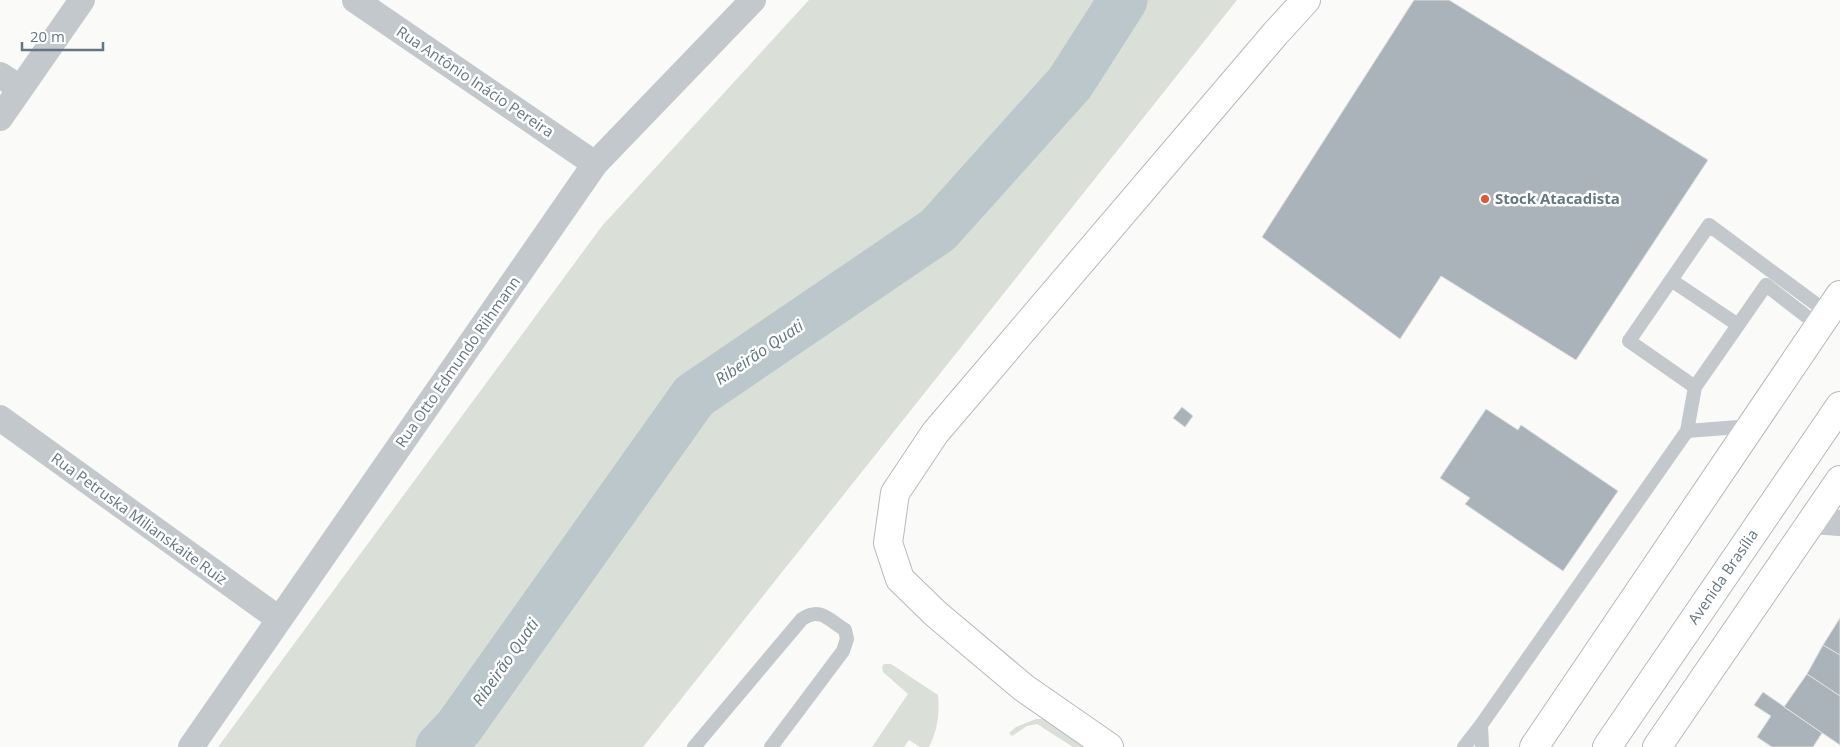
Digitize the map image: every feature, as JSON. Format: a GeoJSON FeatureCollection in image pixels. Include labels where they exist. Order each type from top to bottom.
{"type":"FeatureCollection","features":[{"type":"Feature","properties":{"kind":"main road"},"geometry":{"type":"LineString","coordinates":[[1109,747],[1024,688],[936,614],[900,580],[888,543],[894,494],[935,433],[1262,49],[1306,0]]}},
{"type":"Feature","properties":{"kind":"main road"},"geometry":{"type":"LineString","coordinates":[[1534,747],[1829,311]]}},
{"type":"Feature","properties":{"kind":"main road","name":"Avenida Brasília"},"geometry":{"type":"LineString","coordinates":[[1607,747],[1840,406]]}},
{"type":"Feature","properties":{"kind":"main road"},"geometry":{"type":"LineString","coordinates":[[1657,747],[1840,480]]}},
{"type":"Feature","properties":{"kind":"street"},"geometry":{"type":"LineString","coordinates":[[0,118],[10,82],[82,0]]}},
{"type":"Feature","properties":{"kind":"street","name":"Rua Antônio Inácio Pereira"},"geometry":{"type":"LineString","coordinates":[[354,0],[384,8],[595,164]]}},
{"type":"Feature","properties":{"kind":"street","name":"Rua Otto Edmundo Riihmann"},"geometry":{"type":"LineString","coordinates":[[191,747],[595,164],[753,0]]}},
{"type":"Feature","properties":{"kind":"street","name":"Rua Petruska Milianskaite Ruiz"},"geometry":{"type":"LineString","coordinates":[[0,418],[279,620]]}},
{"type":"Feature","properties":{"kind":"street"},"geometry":{"type":"LineString","coordinates":[[1811,521],[1840,523]]}},
{"type":"Feature","properties":{"kind":"lane"},"geometry":{"type":"LineString","coordinates":[[1695,387],[1629,341],[1709,225],[1829,311]]}},
{"type":"Feature","properties":{"kind":"lane"},"geometry":{"type":"LineString","coordinates":[[1671,280],[1738,326]]}},
{"type":"Feature","properties":{"kind":"lane"},"geometry":{"type":"LineString","coordinates":[[1464,747],[1687,431],[1695,387],[1766,285],[1829,311]]}},
{"type":"Feature","properties":{"kind":"lane"},"geometry":{"type":"LineString","coordinates":[[1687,431],[1752,426]]}},
{"type":"Feature","properties":{"kind":"lane"},"geometry":{"type":"LineString","coordinates":[[694,747],[802,619],[811,613],[819,613],[845,630],[847,639],[843,651],[771,747]]}},
{"type":"Feature","properties":{"kind":"lane"},"geometry":{"type":"LineString","coordinates":[[1481,725],[1482,747]]}},
{"type":"Feature","properties":{"kind":"shaded area"},"geometry":{"type":"Polygon","coordinates":[[[809,0],[1237,0],[643,747],[218,747],[602,226],[809,0]]]}},
{"type":"Feature","properties":{"kind":"shaded area"},"geometry":{"type":"Polygon","coordinates":[[[884,664],[891,664],[938,695],[939,709],[937,722],[929,747],[920,747],[909,740],[904,747],[872,747],[908,694],[883,672],[882,667],[884,664]]]}},
{"type":"Feature","properties":{"kind":"shaded area"},"geometry":{"type":"Polygon","coordinates":[[[1036,719],[1047,719],[1096,747],[1073,747],[1037,724],[1027,726],[1012,736],[1009,733],[1016,727],[1036,719]]]}},
{"type":"Feature","properties":{"kind":"building","name":"Stock Atacadista"},"geometry":{"type":"Polygon","coordinates":[[[1414,0],[1449,0],[1708,160],[1576,360],[1441,276],[1400,339],[1262,237],[1414,0]]]}},
{"type":"Feature","properties":{"kind":"building"},"geometry":{"type":"Polygon","coordinates":[[[1182,407],[1193,416],[1185,427],[1173,418],[1182,407]]]}},
{"type":"Feature","properties":{"kind":"building"},"geometry":{"type":"Polygon","coordinates":[[[1486,409],[1518,430],[1521,425],[1618,491],[1563,571],[1465,504],[1470,498],[1440,478],[1486,409]]]}},
{"type":"Feature","properties":{"kind":"building"},"geometry":{"type":"Polygon","coordinates":[[[1840,618],[1840,655],[1823,645],[1840,618]]]}},
{"type":"Feature","properties":{"kind":"building"},"geometry":{"type":"Polygon","coordinates":[[[1823,645],[1840,655],[1840,696],[1807,674],[1823,645]]]}},
{"type":"Feature","properties":{"kind":"building"},"geometry":{"type":"Polygon","coordinates":[[[1807,674],[1840,696],[1840,745],[1784,707],[1807,674]]]}},
{"type":"Feature","properties":{"kind":"building"},"geometry":{"type":"Polygon","coordinates":[[[1763,692],[1822,733],[1813,747],[1772,747],[1757,737],[1771,716],[1754,705],[1763,692]]]}},
{"type":"Feature","properties":{"kind":"waterway","name":"Ribeirão Quati"},"geometry":{"type":"LineString","coordinates":[[440,747],[459,727],[694,396],[938,230],[1070,83],[1123,0]]}},
{"type":"Feature","properties":{"kind":"place","name":"Stock Atacadista"},"geometry":{"type":"Point","coordinates":[1485,199]}}]}
